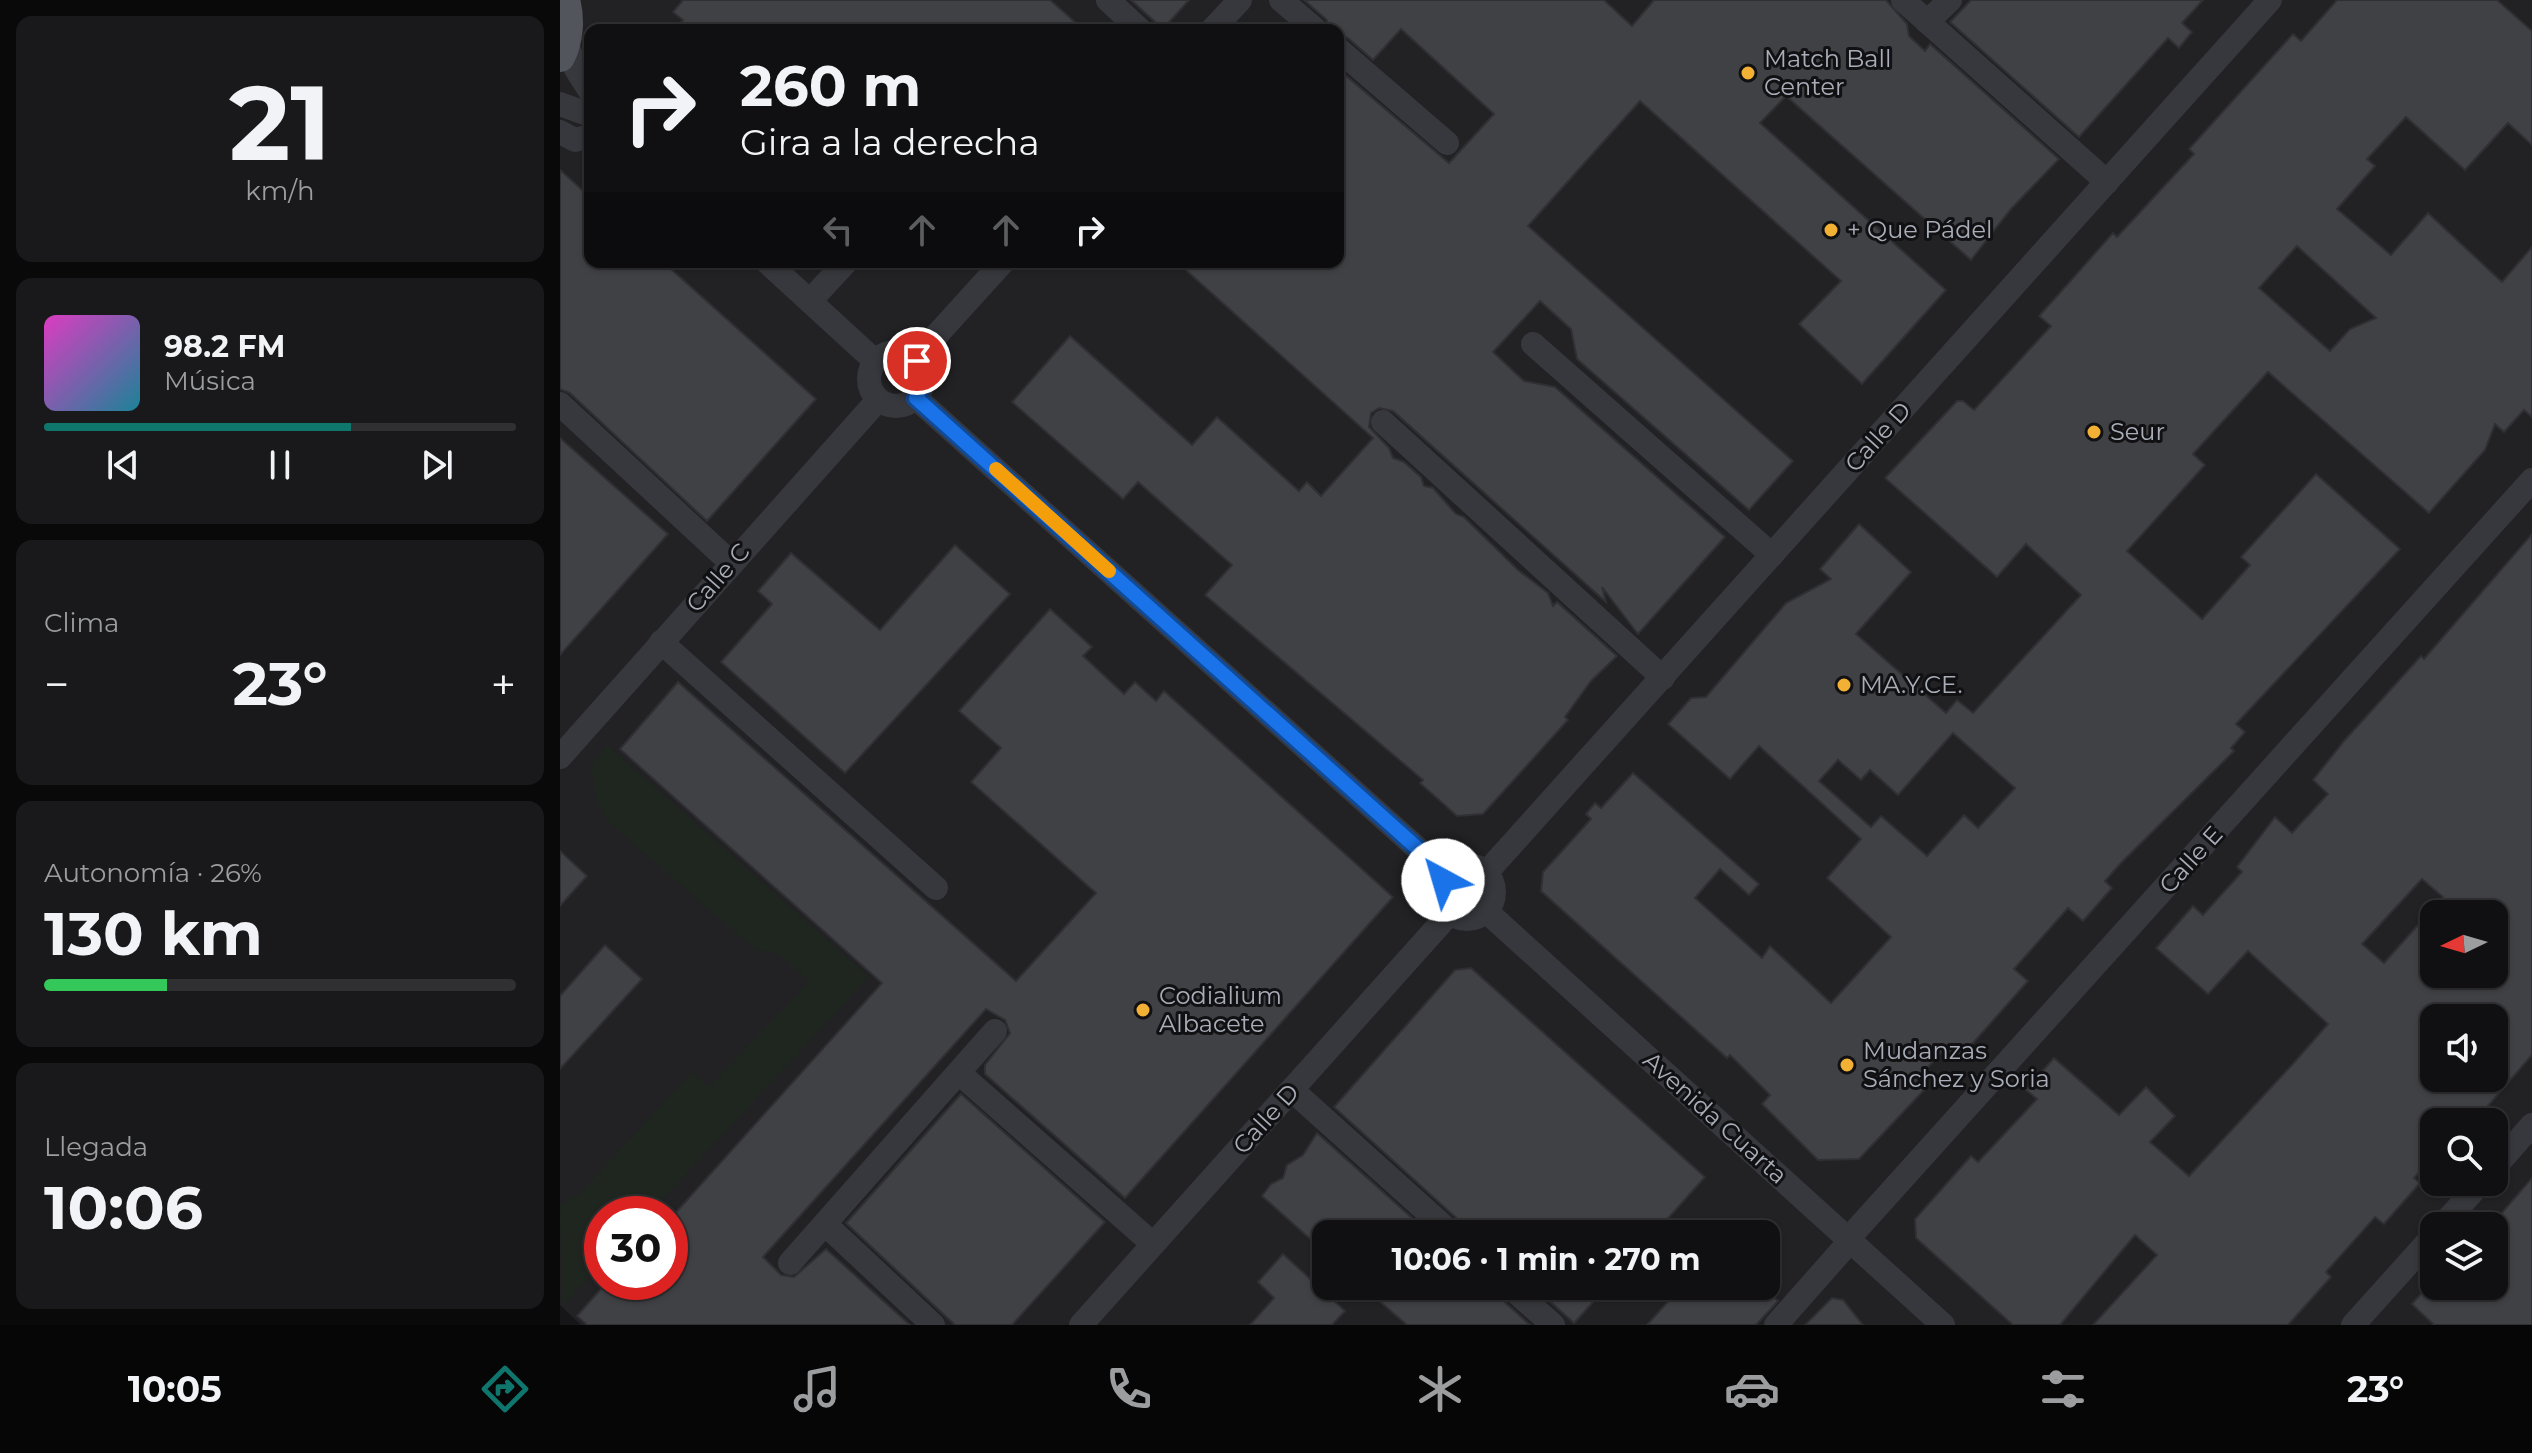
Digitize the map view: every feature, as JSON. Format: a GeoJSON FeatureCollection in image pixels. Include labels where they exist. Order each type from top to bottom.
{"type":"FeatureCollection","features":[{"type":"Feature","properties":{"kind":"street"},"geometry":{"type":"LineString","coordinates":[[1108,0],[1134,24]]}},
{"type":"Feature","properties":{"kind":"street"},"geometry":{"type":"LineString","coordinates":[[1218,24],[1240,0]]}},
{"type":"Feature","properties":{"kind":"street"},"geometry":{"type":"LineString","coordinates":[[1281,0],[1309,24]]}},
{"type":"Feature","properties":{"kind":"street"},"geometry":{"type":"LineString","coordinates":[[1903,0],[2107,182]]}},
{"type":"Feature","properties":{"kind":"street"},"geometry":{"type":"LineString","coordinates":[[1927,22],[1950,0]]}},
{"type":"Feature","properties":{"kind":"street","name":"Calle D"},"geometry":{"type":"LineString","coordinates":[[1486,873],[2270,0]]}},
{"type":"Feature","properties":{"kind":"street"},"geometry":{"type":"LineString","coordinates":[[567,22],[576,69],[584,82]]}},
{"type":"Feature","properties":{"kind":"street"},"geometry":{"type":"LineString","coordinates":[[1344,54],[1447,143]]}},
{"type":"Feature","properties":{"kind":"street"},"geometry":{"type":"LineString","coordinates":[[560,104],[584,113]]}},
{"type":"Feature","properties":{"kind":"street"},"geometry":{"type":"LineString","coordinates":[[560,132],[575,140],[584,138]]}},
{"type":"Feature","properties":{"kind":"street"},"geometry":{"type":"LineString","coordinates":[[774,268],[876,362]]}},
{"type":"Feature","properties":{"kind":"street"},"geometry":{"type":"LineString","coordinates":[[810,301],[840,268]]}},
{"type":"Feature","properties":{"kind":"street"},"geometry":{"type":"LineString","coordinates":[[915,359],[998,268]]}},
{"type":"Feature","properties":{"kind":"street"},"geometry":{"type":"LineString","coordinates":[[1533,344],[1772,555]]}},
{"type":"Feature","properties":{"kind":"street"},"geometry":{"type":"LineString","coordinates":[[899,352],[915,359],[922,369],[924,381],[916,398],[906,406],[892,407],[878,400],[869,383],[876,362],[889,353],[899,352]]}},
{"type":"Feature","properties":{"kind":"street"},"geometry":{"type":"LineString","coordinates":[[916,398],[1447,875]]}},
{"type":"Feature","properties":{"kind":"street","name":"Calle C"},"geometry":{"type":"LineString","coordinates":[[560,757],[730,562],[878,400]]}},
{"type":"Feature","properties":{"kind":"street"},"geometry":{"type":"LineString","coordinates":[[560,404],[730,562]]}},
{"type":"Feature","properties":{"kind":"street"},"geometry":{"type":"LineString","coordinates":[[1383,422],[1663,678]]}},
{"type":"Feature","properties":{"kind":"street","name":"Calle E"},"geometry":{"type":"LineString","coordinates":[[1776,1325],[2532,480]]}},
{"type":"Feature","properties":{"kind":"street"},"geometry":{"type":"LineString","coordinates":[[661,642],[936,888]]}},
{"type":"Feature","properties":{"kind":"street"},"geometry":{"type":"LineString","coordinates":[[1469,865],[1486,873],[1494,891],[1486,911],[1470,919],[1450,913],[1441,896],[1447,875],[1459,866],[1469,865]]}},
{"type":"Feature","properties":{"kind":"street","name":"Avenida Cuarta"},"geometry":{"type":"LineString","coordinates":[[1486,911],[1943,1325]]}},
{"type":"Feature","properties":{"kind":"street","name":"Calle D"},"geometry":{"type":"LineString","coordinates":[[1081,1325],[1450,913]]}},
{"type":"Feature","properties":{"kind":"street"},"geometry":{"type":"LineString","coordinates":[[790,1263],[995,1031]]}},
{"type":"Feature","properties":{"kind":"street"},"geometry":{"type":"LineString","coordinates":[[959,1073],[1153,1244]]}},
{"type":"Feature","properties":{"kind":"street"},"geometry":{"type":"LineString","coordinates":[[1292,1090],[1436,1220]]}},
{"type":"Feature","properties":{"kind":"street"},"geometry":{"type":"LineString","coordinates":[[2508,1152],[2532,1125]]}},
{"type":"Feature","properties":{"kind":"street"},"geometry":{"type":"LineString","coordinates":[[2454,1212],[2469,1196]]}},
{"type":"Feature","properties":{"kind":"street"},"geometry":{"type":"LineString","coordinates":[[825,1224],[933,1325]]}},
{"type":"Feature","properties":{"kind":"street"},"geometry":{"type":"LineString","coordinates":[[2353,1325],[2420,1251]]}},
{"type":"Feature","properties":{"kind":"street"},"geometry":{"type":"LineString","coordinates":[[1525,1300],[1553,1325]]}},
{"type":"Feature","properties":{"kind":"shaded area"},"geometry":{"type":"Polygon","coordinates":[[[560,0],[2532,0],[2532,1325],[581,1325],[560,1305],[560,0]]]}},
{"type":"Feature","properties":{"kind":"shaded area"},"geometry":{"type":"Polygon","coordinates":[[[607,745],[869,977],[666,1196],[584,1196],[584,1283],[562,1307],[560,1205],[579,1194],[692,1072],[709,1087],[810,981],[775,952],[756,950],[610,823],[597,803],[591,766],[607,745]]]}},
{"type":"Feature","properties":{"kind":"building"},"geometry":{"type":"Polygon","coordinates":[[[683,0],[1050,0],[1077,24],[679,24],[683,20],[673,12],[683,0]]]}},
{"type":"Feature","properties":{"kind":"building"},"geometry":{"type":"Polygon","coordinates":[[[1131,0],[1189,0],[1167,24],[1157,24],[1131,0]]]}},
{"type":"Feature","properties":{"kind":"building"},"geometry":{"type":"Polygon","coordinates":[[[1304,0],[1604,0],[1632,26],[1654,0],[1886,0],[1907,24],[1909,36],[1925,51],[1930,44],[2059,159],[2011,209],[1971,260],[1786,96],[1760,123],[1946,290],[1862,384],[1799,324],[1841,281],[1640,101],[1528,226],[1793,461],[1749,510],[1577,359],[1571,329],[1540,301],[1493,352],[1524,381],[1555,387],[1725,537],[1638,634],[1602,587],[1606,602],[1393,411],[1379,408],[1371,413],[1369,427],[1389,448],[1393,458],[1404,462],[1421,477],[1424,486],[1433,488],[1456,514],[1464,517],[1518,570],[1548,593],[1553,606],[1557,602],[1617,656],[1591,681],[1565,717],[1568,720],[1483,814],[1457,816],[1420,783],[1423,780],[1205,595],[1232,565],[1138,482],[1123,499],[1012,402],[1070,336],[1192,445],[1217,417],[1299,491],[1307,482],[1321,496],[1373,438],[1184,268],[1344,268],[1344,74],[1449,163],[1494,114],[1401,29],[1373,60],[1344,36],[1344,24],[1328,24],[1304,0]]]}},
{"type":"Feature","properties":{"kind":"building"},"geometry":{"type":"Polygon","coordinates":[[[1971,0],[2203,0],[2182,23],[2192,32],[2179,48],[2168,38],[2079,137],[1950,22],[1971,0]]]}},
{"type":"Feature","properties":{"kind":"building"},"geometry":{"type":"Polygon","coordinates":[[[2337,0],[2497,0],[2532,31],[2532,145],[2508,123],[2465,170],[2406,117],[2367,159],[2375,166],[2337,209],[2391,255],[2428,213],[2502,282],[2532,247],[2532,417],[2524,410],[2504,432],[2495,424],[2485,450],[2429,513],[2268,372],[2193,454],[2205,465],[2127,551],[2202,619],[2250,565],[2241,557],[2316,474],[2400,549],[2236,724],[2245,732],[2231,748],[2234,751],[2120,864],[2105,881],[2112,888],[2083,921],[2068,908],[2014,969],[2028,981],[1958,1060],[1945,1048],[1916,1081],[1925,1089],[1859,1159],[1818,1160],[1762,1104],[1770,1095],[1730,1055],[1727,1058],[1541,891],[1543,872],[1591,819],[1586,814],[1595,803],[1601,808],[1633,773],[1759,884],[1749,895],[1720,869],[1695,898],[1762,958],[1770,946],[1831,1003],[1891,937],[1827,878],[1861,839],[1759,746],[1730,779],[1668,724],[1691,698],[1706,697],[1786,603],[1831,579],[1820,569],[1859,524],[1911,572],[1856,634],[1946,713],[1957,700],[1973,713],[2081,595],[2026,544],[1997,577],[1885,478],[1957,401],[1963,401],[1974,410],[2051,326],[2039,316],[2113,233],[2117,237],[2194,154],[2189,149],[2293,34],[2301,41],[2337,0]],[[2297,246],[2259,288],[2330,351],[2350,329],[2376,318],[2297,246]],[[1953,733],[1898,795],[1870,770],[1861,780],[1838,760],[1819,781],[1871,827],[1881,816],[1927,856],[1964,815],[1978,828],[2015,788],[1953,733]]]}},
{"type":"Feature","properties":{"kind":"building"},"geometry":{"type":"Polygon","coordinates":[[[560,170],[584,192],[584,268],[670,268],[816,399],[707,521],[570,393],[560,389],[560,170]]]}},
{"type":"Feature","properties":{"kind":"building"},"geometry":{"type":"Polygon","coordinates":[[[560,438],[668,534],[560,655],[560,438]]]}},
{"type":"Feature","properties":{"kind":"building"},"geometry":{"type":"Polygon","coordinates":[[[2532,534],[2532,1055],[2508,1083],[2508,1004],[2420,1004],[2420,1092],[2500,1092],[2486,1108],[2420,1108],[2420,1171],[2414,1178],[2420,1183],[2384,1224],[2375,1217],[2326,1272],[2331,1277],[2288,1325],[2093,1325],[2157,1255],[2135,1235],[2060,1325],[2013,1325],[1916,1238],[1915,1219],[1971,1156],[1978,1162],[2037,1099],[2026,1090],[2054,1058],[2119,1115],[2146,1087],[2175,1116],[2150,1142],[2189,1176],[2291,1066],[2328,1024],[2248,951],[2208,994],[2156,948],[2193,906],[2203,915],[2242,872],[2237,867],[2275,817],[2292,833],[2328,794],[2313,780],[2421,656],[2424,659],[2532,534]]]}},
{"type":"Feature","properties":{"kind":"building"},"geometry":{"type":"Polygon","coordinates":[[[955,545],[1010,594],[845,773],[721,662],[772,604],[758,591],[791,553],[880,630],[955,545]]]}},
{"type":"Feature","properties":{"kind":"building"},"geometry":{"type":"Polygon","coordinates":[[[1050,609],[1092,647],[1083,656],[1124,694],[1135,682],[1156,701],[1164,691],[1393,897],[1125,1198],[985,1074],[985,1065],[1010,1033],[1005,1020],[986,1009],[763,1257],[781,1275],[794,1277],[826,1249],[910,1325],[587,1325],[577,1316],[591,1300],[688,1300],[688,1199],[882,983],[620,749],[678,682],[1016,981],[1096,893],[971,782],[1001,748],[959,711],[1050,609]]]}},
{"type":"Feature","properties":{"kind":"building"},"geometry":{"type":"Polygon","coordinates":[[[560,851],[587,876],[560,906],[560,851]]]}},
{"type":"Feature","properties":{"kind":"building"},"geometry":{"type":"Polygon","coordinates":[[[605,945],[642,979],[560,1069],[560,996],[605,945]]]}},
{"type":"Feature","properties":{"kind":"building"},"geometry":{"type":"Polygon","coordinates":[[[1471,968],[1705,1177],[1667,1220],[1459,1220],[1334,1107],[1455,970],[1471,968]]]}},
{"type":"Feature","properties":{"kind":"building"},"geometry":{"type":"Polygon","coordinates":[[[961,1094],[1105,1222],[1012,1325],[955,1325],[846,1223],[961,1094]]]}},
{"type":"Feature","properties":{"kind":"building"},"geometry":{"type":"Polygon","coordinates":[[[1317,1133],[1414,1220],[1312,1220],[1312,1241],[1262,1196],[1271,1184],[1283,1178],[1287,1165],[1303,1155],[1317,1133]]]}},
{"type":"Feature","properties":{"kind":"building"},"geometry":{"type":"Polygon","coordinates":[[[2532,1178],[2532,1325],[2434,1325],[2412,1304],[2420,1295],[2420,1300],[2508,1300],[2508,1212],[2503,1212],[2532,1178]]]}},
{"type":"Feature","properties":{"kind":"building"},"geometry":{"type":"Polygon","coordinates":[[[1283,1254],[1312,1281],[1312,1300],[1333,1300],[1345,1311],[1332,1325],[1250,1325],[1274,1298],[1258,1282],[1283,1254]]]}},
{"type":"Feature","properties":{"kind":"building"},"geometry":{"type":"Polygon","coordinates":[[[1832,1298],[1843,1300],[1863,1325],[1805,1325],[1832,1298]]]}},
{"type":"Feature","properties":{"kind":"building"},"geometry":{"type":"Polygon","coordinates":[[[1378,1300],[1502,1300],[1530,1325],[1407,1325],[1378,1300]]]}},
{"type":"Feature","properties":{"kind":"building"},"geometry":{"type":"Polygon","coordinates":[[[1549,1300],[1595,1300],[1574,1323],[1549,1300]]]}},
{"type":"Feature","properties":{"kind":"building"},"geometry":{"type":"Polygon","coordinates":[[[1669,1300],[1778,1301],[1756,1325],[1647,1325],[1669,1300]]]}},
{"type":"Feature","properties":{"kind":"slow traffic"},"geometry":{"type":"LineString","coordinates":[[996,469],[1109,571]]}},
{"type":"Feature","properties":{"kind":"place","name":"Match Ball Center"},"geometry":{"type":"Point","coordinates":[1748,73]}},
{"type":"Feature","properties":{"kind":"place","name":"+ Que Pádel"},"geometry":{"type":"Point","coordinates":[1831,230]}},
{"type":"Feature","properties":{"kind":"place","name":"Seur"},"geometry":{"type":"Point","coordinates":[2094,432]}},
{"type":"Feature","properties":{"kind":"place","name":"MA.Y.CE."},"geometry":{"type":"Point","coordinates":[1844,685]}},
{"type":"Feature","properties":{"kind":"place","name":"Codialium Albacete"},"geometry":{"type":"Point","coordinates":[1143,1010]}},
{"type":"Feature","properties":{"kind":"place","name":"Mudanzas Sánchez y Soria"},"geometry":{"type":"Point","coordinates":[1847,1065]}},
{"type":"Feature","properties":{"kind":"route"},"geometry":{"type":"LineString","coordinates":[[917,361],[924,381],[916,398],[1447,875],[1443,880]]}}]}
